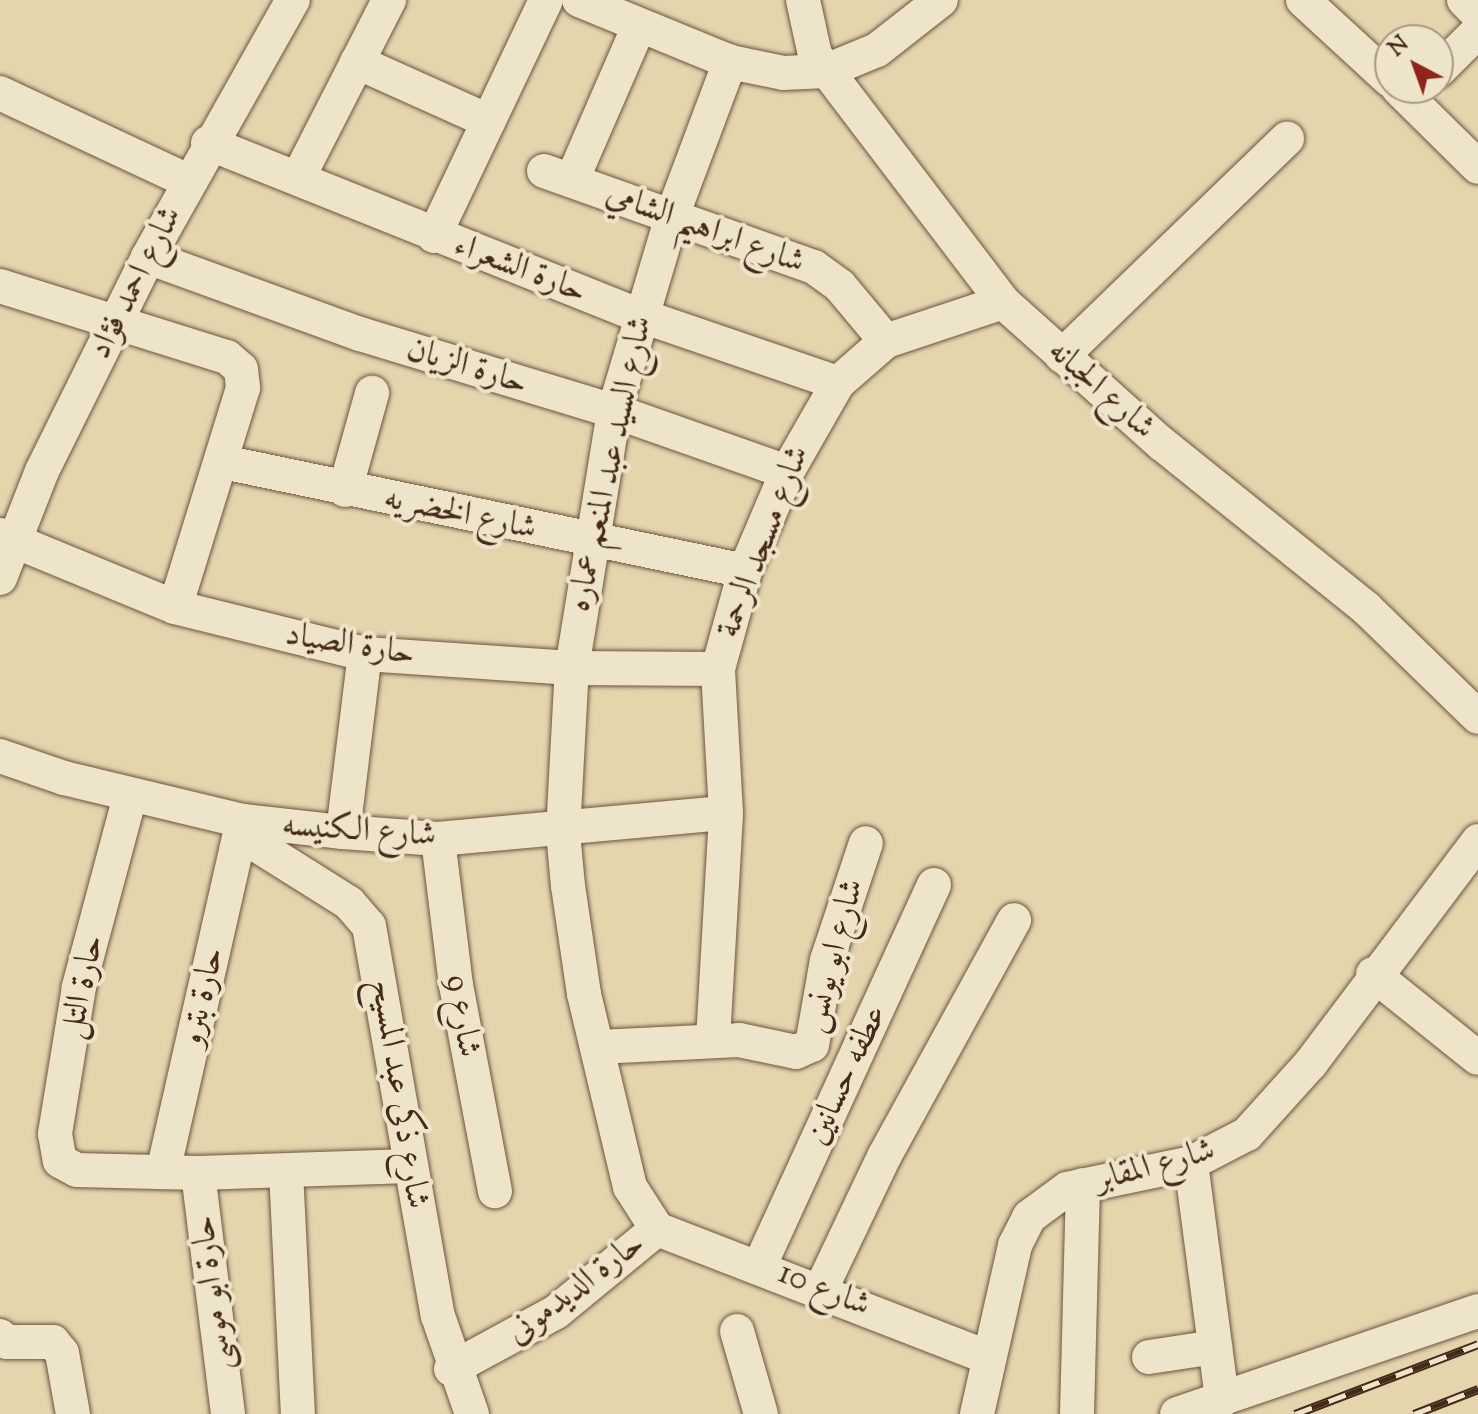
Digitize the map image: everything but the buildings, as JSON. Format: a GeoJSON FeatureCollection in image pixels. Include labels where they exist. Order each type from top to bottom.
{"type":"FeatureCollection","features":[{"type":"Feature","properties":{"kind":"street","name":"شارع احمد فؤاد"},"geometry":{"type":"LineString","coordinates":[[0,578],[8,538],[116,327],[148,257],[208,143],[293,0]]}},
{"type":"Feature","properties":{"kind":"street"},"geometry":{"type":"LineString","coordinates":[[298,178],[389,0]]}},
{"type":"Feature","properties":{"kind":"street"},"geometry":{"type":"LineString","coordinates":[[434,236],[546,0]]}},
{"type":"Feature","properties":{"kind":"street"},"geometry":{"type":"LineString","coordinates":[[579,0],[730,62],[783,73],[826,71],[877,50],[941,0]]}},
{"type":"Feature","properties":{"kind":"street","name":"شارع الجبانه"},"geometry":{"type":"LineString","coordinates":[[803,0],[807,37],[826,71],[1003,302],[1062,356],[1366,608],[1478,717]]}},
{"type":"Feature","properties":{"kind":"street"},"geometry":{"type":"LineString","coordinates":[[1303,0],[1374,62]]}},
{"type":"Feature","properties":{"kind":"street"},"geometry":{"type":"LineString","coordinates":[[1464,0],[1478,14]]}},
{"type":"Feature","properties":{"kind":"street","name":"شارع ابراهيم الشامي"},"geometry":{"type":"LineString","coordinates":[[639,26],[558,175],[814,267],[840,286],[886,341]]}},
{"type":"Feature","properties":{"kind":"street"},"geometry":{"type":"LineString","coordinates":[[1454,55],[1478,31]]}},
{"type":"Feature","properties":{"kind":"street"},"geometry":{"type":"LineString","coordinates":[[357,62],[488,121]]}},
{"type":"Feature","properties":{"kind":"street","name":"شارع السيد عبد المنعم عماره"},"geometry":{"type":"LineString","coordinates":[[657,1229],[630,1187],[584,994],[563,832],[572,668],[589,541],[614,411],[639,315],[672,216],[730,62]]}},
{"type":"Feature","properties":{"kind":"street"},"geometry":{"type":"LineString","coordinates":[[0,93],[188,181]]}},
{"type":"Feature","properties":{"kind":"street"},"geometry":{"type":"LineString","coordinates":[[1419,104],[1478,167]]}},
{"type":"Feature","properties":{"kind":"street"},"geometry":{"type":"LineString","coordinates":[[1062,356],[1287,139]]}},
{"type":"Feature","properties":{"kind":"street","name":"حارة الشعراء"},"geometry":{"type":"LineString","coordinates":[[208,143],[434,236],[639,315],[838,383]]}},
{"type":"Feature","properties":{"kind":"street","name":"حارة الزيان"},"geometry":{"type":"LineString","coordinates":[[148,257],[360,334],[614,411],[787,472]]}},
{"type":"Feature","properties":{"kind":"street"},"geometry":{"type":"LineString","coordinates":[[0,286],[116,327],[227,357],[241,369],[243,388],[223,462],[175,607]]}},
{"type":"Feature","properties":{"kind":"street","name":"شارع مسجد الرحمة"},"geometry":{"type":"LineString","coordinates":[[713,1040],[726,813],[718,669],[745,571],[787,472],[838,383],[886,341],[1003,302]]}},
{"type":"Feature","properties":{"kind":"street"},"geometry":{"type":"LineString","coordinates":[[345,490],[372,393]]}},
{"type":"Feature","properties":{"kind":"street","name":"شارع الخضريه"},"geometry":{"type":"LineString","coordinates":[[223,462],[589,541],[745,571]]}},
{"type":"Feature","properties":{"kind":"street","name":"حارة الصياد"},"geometry":{"type":"LineString","coordinates":[[8,538],[175,607],[365,654],[572,668],[718,669]]}},
{"type":"Feature","properties":{"kind":"street"},"geometry":{"type":"LineString","coordinates":[[343,832],[365,654]]}},
{"type":"Feature","properties":{"kind":"street","name":"شارع الكنيسه"},"geometry":{"type":"LineString","coordinates":[[2,767],[130,796],[242,828],[438,839],[563,832],[726,813]]}},
{"type":"Feature","properties":{"kind":"street","name":"حارة التل"},"geometry":{"type":"LineString","coordinates":[[130,796],[79,987],[55,1134],[60,1161],[77,1170],[163,1172]]}},
{"type":"Feature","properties":{"kind":"street","name":"شارع ذكى عبد المسيح"},"geometry":{"type":"LineString","coordinates":[[242,828],[349,903],[369,926],[410,1166],[451,1369],[472,1414]]}},
{"type":"Feature","properties":{"kind":"street","name":"حارة بترو"},"geometry":{"type":"LineString","coordinates":[[163,1172],[242,828]]}},
{"type":"Feature","properties":{"kind":"street","name":"شارع 9"},"geometry":{"type":"LineString","coordinates":[[438,839],[466,1048],[495,1191]]}},
{"type":"Feature","properties":{"kind":"street","name":"شارع ابو يونس"},"geometry":{"type":"LineString","coordinates":[[713,1040],[788,1051],[805,1050],[816,1038],[827,960],[866,843]]}},
{"type":"Feature","properties":{"kind":"street","name":"شارع المقابر"},"geometry":{"type":"LineString","coordinates":[[977,1414],[1020,1230],[1040,1205],[1083,1185],[1191,1163],[1230,1146],[1262,1120],[1373,974],[1471,865]]}},
{"type":"Feature","properties":{"kind":"street","name":"عطفه حسانين"},"geometry":{"type":"LineString","coordinates":[[760,1265],[934,885]]}},
{"type":"Feature","properties":{"kind":"street"},"geometry":{"type":"LineString","coordinates":[[821,1289],[885,1155],[1014,920]]}},
{"type":"Feature","properties":{"kind":"street"},"geometry":{"type":"LineString","coordinates":[[1373,974],[1478,1058]]}},
{"type":"Feature","properties":{"kind":"street"},"geometry":{"type":"LineString","coordinates":[[598,1047],[713,1040]]}},
{"type":"Feature","properties":{"kind":"street"},"geometry":{"type":"LineString","coordinates":[[1191,1163],[1222,1400]]}},
{"type":"Feature","properties":{"kind":"street"},"geometry":{"type":"LineString","coordinates":[[163,1172],[410,1166]]}},
{"type":"Feature","properties":{"kind":"street"},"geometry":{"type":"LineString","coordinates":[[286,1171],[298,1414]]}},
{"type":"Feature","properties":{"kind":"street","name":"حارة ابو موسى"},"geometry":{"type":"LineString","coordinates":[[198,1173],[228,1414]]}},
{"type":"Feature","properties":{"kind":"street"},"geometry":{"type":"LineString","coordinates":[[1077,1414],[1083,1185]]}},
{"type":"Feature","properties":{"kind":"street","name":"شارع 10"},"geometry":{"type":"LineString","coordinates":[[657,1229],[760,1265],[989,1358]]}},
{"type":"Feature","properties":{"kind":"street","name":"حارة الديدمونى"},"geometry":{"type":"LineString","coordinates":[[451,1369],[556,1312],[657,1229]]}},
{"type":"Feature","properties":{"kind":"street"},"geometry":{"type":"LineString","coordinates":[[1177,1414],[1478,1311]]}},
{"type":"Feature","properties":{"kind":"street"},"geometry":{"type":"LineString","coordinates":[[737,1331],[761,1414]]}},
{"type":"Feature","properties":{"kind":"street"},"geometry":{"type":"LineString","coordinates":[[0,1336],[7,1342],[53,1342],[62,1353],[73,1414]]}},
{"type":"Feature","properties":{"kind":"street"},"geometry":{"type":"LineString","coordinates":[[1149,1357],[1215,1347]]}},
{"type":"Feature","properties":{"kind":"railway"},"geometry":{"type":"LineString","coordinates":[[1295,1414],[1478,1344]]}},
{"type":"Feature","properties":{"kind":"railway"},"geometry":{"type":"LineString","coordinates":[[1414,1414],[1478,1389]]}}]}
